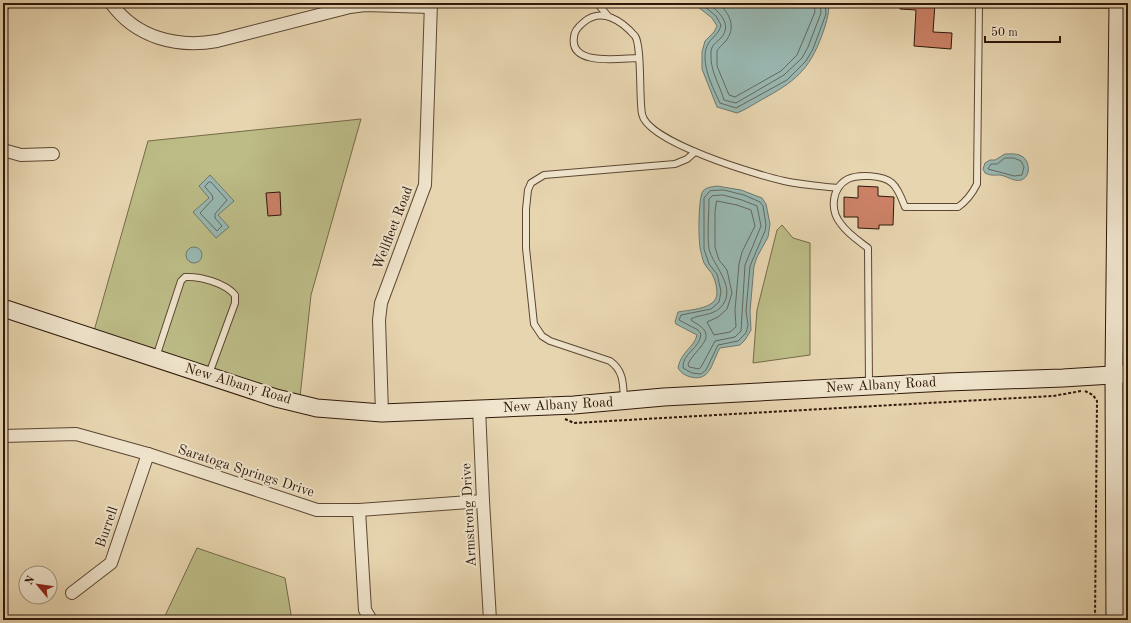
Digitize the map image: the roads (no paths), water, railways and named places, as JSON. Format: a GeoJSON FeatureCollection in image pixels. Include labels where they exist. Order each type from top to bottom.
{"type":"FeatureCollection","features":[{"type":"Feature","properties":{"kind":"street"},"geometry":{"type":"LineString","coordinates":[[111,3],[129,22],[148,34],[167,41],[198,44],[217,41],[350,7],[365,5],[431,5]]}},
{"type":"Feature","properties":{"kind":"street"},"geometry":{"type":"LineString","coordinates":[[1115,620],[1121,374],[1121,170],[1118,4]]}},
{"type":"Feature","properties":{"kind":"street","name":"Wellfleet Road"},"geometry":{"type":"LineString","coordinates":[[382,413],[379,320],[381,303],[425,185],[431,5]]}},
{"type":"Feature","properties":{"kind":"street"},"geometry":{"type":"LineString","coordinates":[[3,150],[21,155],[53,154]]}},
{"type":"Feature","properties":{"kind":"street","name":"New Albany Road"},"geometry":{"type":"LineString","coordinates":[[3,308],[276,398],[317,408],[382,413],[624,402],[664,397],[1121,374]]}},
{"type":"Feature","properties":{"kind":"street","name":"Armstrong Drive"},"geometry":{"type":"LineString","coordinates":[[479,408],[490,620]]}},
{"type":"Feature","properties":{"kind":"street","name":"Saratoga Springs Drive"},"geometry":{"type":"LineString","coordinates":[[3,436],[76,434],[148,454],[317,510],[359,510],[483,501]]}},
{"type":"Feature","properties":{"kind":"street","name":"Burrell"},"geometry":{"type":"LineString","coordinates":[[72,593],[111,563],[148,454]]}},
{"type":"Feature","properties":{"kind":"street"},"geometry":{"type":"LineString","coordinates":[[359,510],[365,610],[371,620]]}},
{"type":"Feature","properties":{"kind":"lane"},"geometry":{"type":"LineString","coordinates":[[597,3],[608,16],[619,22],[637,39],[642,116],[649,128],[695,152],[727,165],[784,181],[838,188]]}},
{"type":"Feature","properties":{"kind":"lane"},"geometry":{"type":"LineString","coordinates":[[869,386],[868,248],[840,224],[834,212],[834,198],[838,188],[848,179],[869,176],[881,177],[892,183],[905,207],[958,207],[973,193],[977,184],[979,4],[1118,4]]}},
{"type":"Feature","properties":{"kind":"lane"},"geometry":{"type":"LineString","coordinates":[[608,16],[598,15],[588,18],[578,27],[574,36],[574,47],[581,55],[590,58],[639,58]]}},
{"type":"Feature","properties":{"kind":"lane"},"geometry":{"type":"LineString","coordinates":[[624,402],[622,375],[617,367],[610,361],[550,341],[538,331],[534,324],[526,248],[526,209],[528,190],[531,183],[536,178],[544,175],[675,164],[687,159],[695,152]]}},
{"type":"Feature","properties":{"kind":"lane"},"geometry":{"type":"LineString","coordinates":[[156,358],[181,281],[185,277],[193,276],[230,288],[235,295],[235,303],[209,376]]}},
{"type":"Feature","properties":{"kind":"water"},"geometry":{"type":"Polygon","coordinates":[[[693,3],[829,3],[827,19],[822,35],[812,58],[806,67],[783,87],[737,113],[717,107],[702,69],[702,52],[705,41],[714,32],[717,26],[712,18],[693,3]]]}},
{"type":"Feature","properties":{"kind":"water"},"geometry":{"type":"Polygon","coordinates":[[[1005,154],[1019,155],[1025,159],[1028,166],[1027,176],[1021,180],[1016,180],[1000,175],[985,173],[983,169],[985,163],[990,160],[995,160],[1005,154]]]}},
{"type":"Feature","properties":{"kind":"water"},"geometry":{"type":"Polygon","coordinates":[[[210,175],[234,201],[218,215],[229,227],[216,238],[193,212],[209,198],[199,186],[210,175]]]}},
{"type":"Feature","properties":{"kind":"water"},"geometry":{"type":"Polygon","coordinates":[[[717,186],[741,190],[762,198],[766,204],[770,224],[768,237],[757,257],[754,266],[750,311],[751,330],[740,345],[720,348],[710,369],[703,376],[698,378],[687,376],[678,368],[682,358],[697,335],[676,324],[675,322],[678,312],[704,307],[712,303],[716,297],[717,288],[715,281],[712,273],[704,263],[700,248],[699,221],[700,202],[703,191],[707,188],[717,186]]]}},
{"type":"Feature","properties":{"kind":"water"},"geometry":{"type":"Polygon","coordinates":[[[194,247],[201,252],[202,255],[197,262],[194,263],[187,258],[186,255],[191,248],[194,247]]]}}]}
